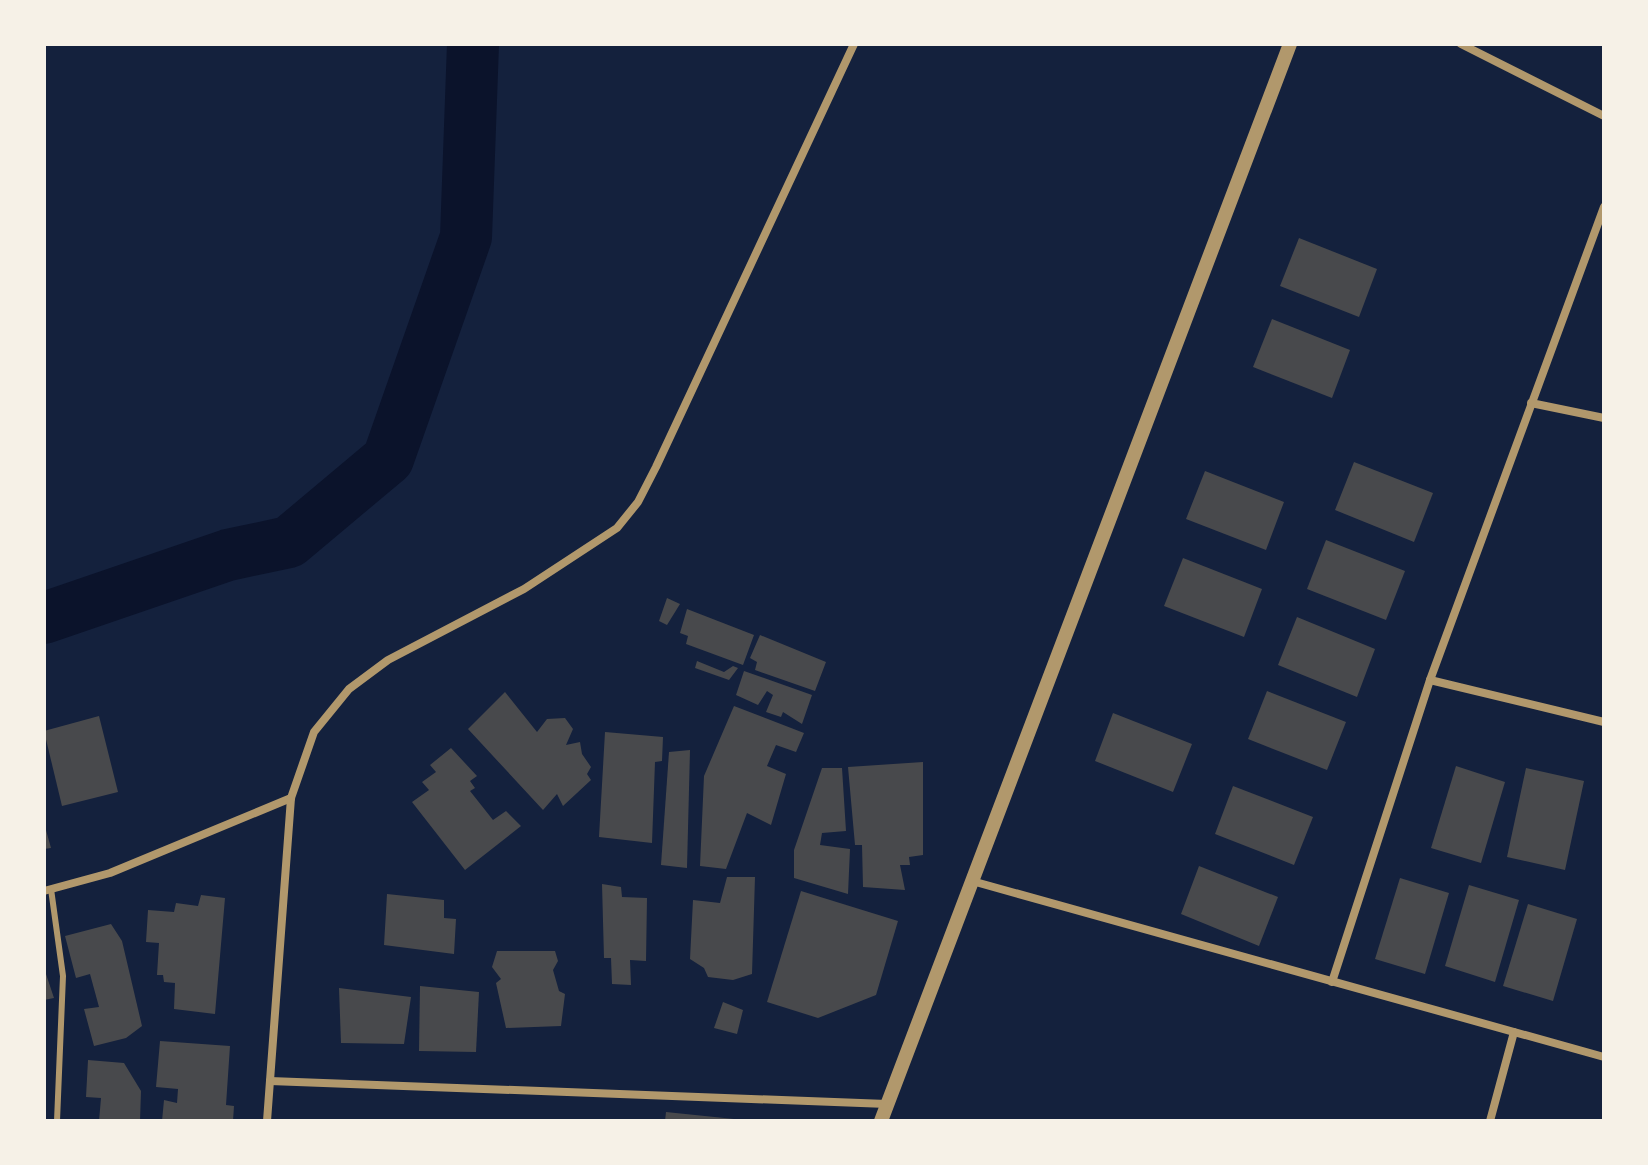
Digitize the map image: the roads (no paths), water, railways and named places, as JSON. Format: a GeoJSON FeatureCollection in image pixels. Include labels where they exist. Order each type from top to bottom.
{"type":"FeatureCollection","features":[{"type":"Feature","properties":{"kind":"street"},"geometry":{"type":"LineString","coordinates":[[267,1121],[291,798],[314,732],[349,689],[388,660],[524,589],[617,528],[638,502],[854,44]]}},
{"type":"Feature","properties":{"kind":"street"},"geometry":{"type":"LineString","coordinates":[[881,1121],[1290,44]]}},
{"type":"Feature","properties":{"kind":"street"},"geometry":{"type":"LineString","coordinates":[[1461,44],[1604,116]]}},
{"type":"Feature","properties":{"kind":"street"},"geometry":{"type":"LineString","coordinates":[[1332,982],[1430,680],[1604,207]]}},
{"type":"Feature","properties":{"kind":"street"},"geometry":{"type":"LineString","coordinates":[[1531,403],[1604,418]]}},
{"type":"Feature","properties":{"kind":"street"},"geometry":{"type":"LineString","coordinates":[[1430,680],[1604,722]]}},
{"type":"Feature","properties":{"kind":"street"},"geometry":{"type":"LineString","coordinates":[[48,890],[110,873],[291,798]]}},
{"type":"Feature","properties":{"kind":"street"},"geometry":{"type":"LineString","coordinates":[[971,881],[1604,1057]]}},
{"type":"Feature","properties":{"kind":"street"},"geometry":{"type":"LineString","coordinates":[[1490,1121],[1514,1032]]}},
{"type":"Feature","properties":{"kind":"street"},"geometry":{"type":"LineString","coordinates":[[270,1081],[887,1104]]}},
{"type":"Feature","properties":{"kind":"lane"},"geometry":{"type":"LineString","coordinates":[[48,890],[63,976],[57,1121]]}},
{"type":"Feature","properties":{"kind":"waterway"},"geometry":{"type":"LineString","coordinates":[[44,618],[228,555],[289,542],[388,459],[466,237],[473,44]]}}]}
